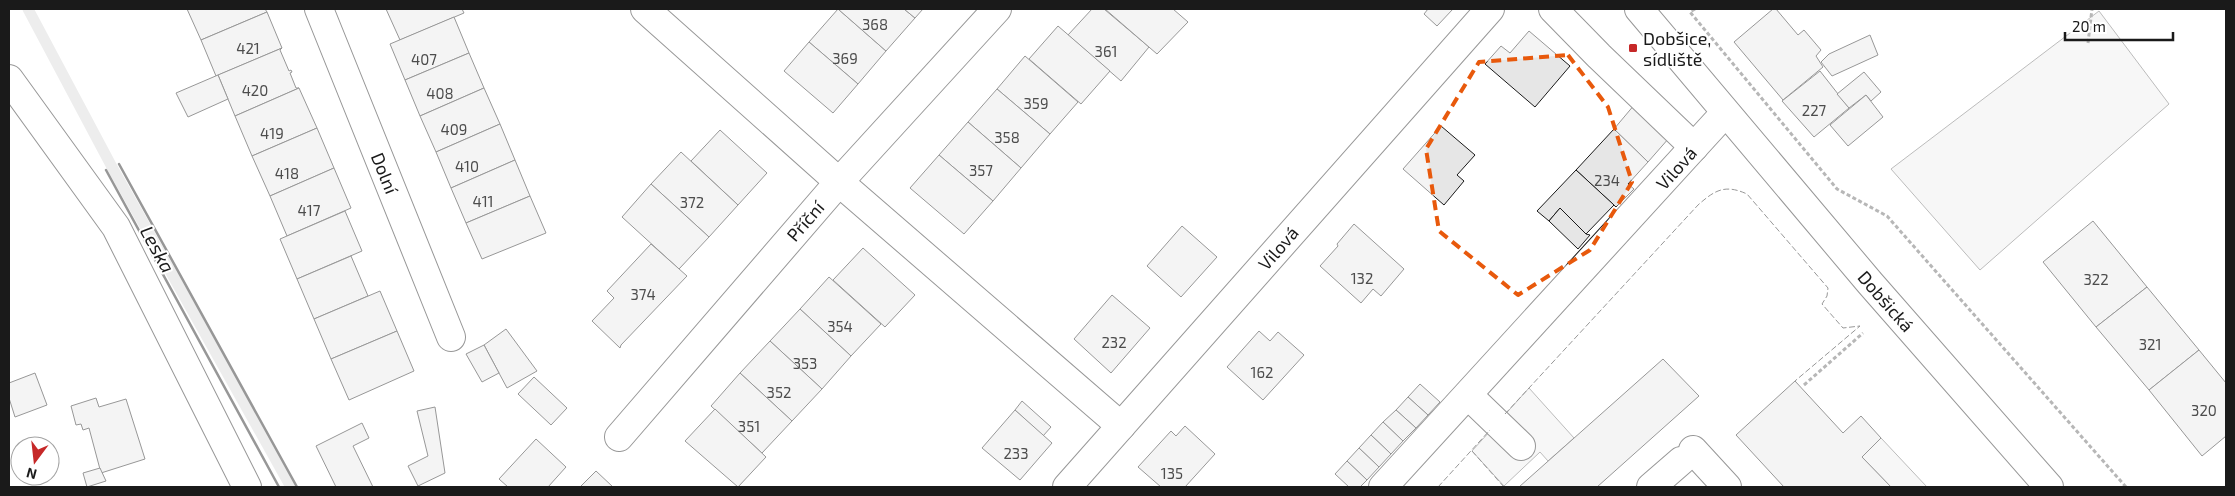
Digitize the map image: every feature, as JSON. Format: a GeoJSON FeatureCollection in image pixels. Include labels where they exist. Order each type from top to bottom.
{"type":"FeatureCollection","features":[{"type":"Feature","properties":{"kind":"street","name":"Dolní"},"geometry":{"type":"LineString","coordinates":[[319,9],[451,337]]}},
{"type":"Feature","properties":{"kind":"street"},"geometry":{"type":"LineString","coordinates":[[645,9],[839,182],[1122,426]]}},
{"type":"Feature","properties":{"kind":"street","name":"Příční"},"geometry":{"type":"LineString","coordinates":[[619,437],[839,182],[997,9]]}},
{"type":"Feature","properties":{"kind":"street","name":"Vilová"},"geometry":{"type":"LineString","coordinates":[[1067,487],[1490,9]]}},
{"type":"Feature","properties":{"kind":"street"},"geometry":{"type":"LineString","coordinates":[[1553,9],[1694,148]]}},
{"type":"Feature","properties":{"kind":"street","name":"Dobšická"},"geometry":{"type":"LineString","coordinates":[[1639,9],[1725,114],[2048,487]]}},
{"type":"Feature","properties":{"kind":"street"},"geometry":{"type":"LineString","coordinates":[[9,79],[116,227],[247,487]]}},
{"type":"Feature","properties":{"kind":"street","name":"Vilová"},"geometry":{"type":"LineString","coordinates":[[1383,487],[1725,114]]}},
{"type":"Feature","properties":{"kind":"street"},"geometry":{"type":"LineString","coordinates":[[1468,395],[1521,446]]}},
{"type":"Feature","properties":{"kind":"street"},"geometry":{"type":"LineString","coordinates":[[1651,487],[1687,455],[1727,487]]}},
{"type":"Feature","properties":{"kind":"path"},"geometry":{"type":"LineString","coordinates":[[1695,9],[1690,12],[1837,189],[1887,216],[2126,487]]}},
{"type":"Feature","properties":{"kind":"path"},"geometry":{"type":"LineString","coordinates":[[2088,43],[2092,9]]}},
{"type":"Feature","properties":{"kind":"path"},"geometry":{"type":"LineString","coordinates":[[1804,385],[1863,333]]}},
{"type":"Feature","properties":{"kind":"highlighted area"},"geometry":{"type":"Polygon","coordinates":[[[1568,55],[1608,107],[1632,182],[1590,250],[1518,295],[1439,231],[1426,149],[1479,62],[1568,55]]]}},
{"type":"Feature","properties":{"kind":"shaded area"},"geometry":{"type":"Polygon","coordinates":[[[2099,11],[2169,104],[1980,270],[1891,169],[2099,11]]]}},
{"type":"Feature","properties":{"kind":"shaded area"},"geometry":{"type":"Polygon","coordinates":[[[1529,388],[1574,438],[1548,461],[1540,452],[1504,486],[1472,451],[1529,388]]]}},
{"type":"Feature","properties":{"kind":"shaded area"},"geometry":{"type":"Polygon","coordinates":[[[1881,438],[1927,487],[1891,487],[1862,457],[1881,438]]]}},
{"type":"Feature","properties":{"kind":"building"},"geometry":{"type":"Polygon","coordinates":[[[187,9],[265,9],[267,12],[201,40],[187,9]]]}},
{"type":"Feature","properties":{"kind":"building"},"geometry":{"type":"Polygon","coordinates":[[[386,9],[462,9],[464,13],[400,40],[386,9]]]}},
{"type":"Feature","properties":{"kind":"building"},"geometry":{"type":"Polygon","coordinates":[[[838,9],[886,51],[858,84],[809,42],[838,9]]]}},
{"type":"Feature","properties":{"kind":"building"},"geometry":{"type":"Polygon","coordinates":[[[838,9],[904,9],[915,18],[886,51],[838,9]]]}},
{"type":"Feature","properties":{"kind":"building"},"geometry":{"type":"Polygon","coordinates":[[[904,9],[923,9],[915,18],[904,9]]]}},
{"type":"Feature","properties":{"kind":"building"},"geometry":{"type":"Polygon","coordinates":[[[1092,9],[1104,9],[1149,47],[1121,81],[1068,35],[1092,9]]]}},
{"type":"Feature","properties":{"kind":"building"},"geometry":{"type":"Polygon","coordinates":[[[1105,9],[1173,9],[1188,22],[1157,54],[1105,9]]]}},
{"type":"Feature","properties":{"kind":"building"},"geometry":{"type":"Polygon","coordinates":[[[1428,9],[1453,9],[1437,26],[1424,14],[1428,9]]]}},
{"type":"Feature","properties":{"kind":"building"},"geometry":{"type":"Polygon","coordinates":[[[1773,9],[1776,9],[1798,35],[1804,30],[1821,50],[1816,56],[1823,67],[1783,100],[1734,42],[1773,9]]]}},
{"type":"Feature","properties":{"kind":"building"},"geometry":{"type":"Polygon","coordinates":[[[267,12],[282,48],[216,76],[201,40],[267,12]]]}},
{"type":"Feature","properties":{"kind":"building"},"geometry":{"type":"Polygon","coordinates":[[[454,17],[469,53],[405,80],[390,44],[454,17]]]}},
{"type":"Feature","properties":{"kind":"building"},"geometry":{"type":"Polygon","coordinates":[[[1058,26],[1110,71],[1081,104],[1029,59],[1058,26]]]}},
{"type":"Feature","properties":{"kind":"building"},"geometry":{"type":"Polygon","coordinates":[[[1529,31],[1570,66],[1535,107],[1485,64],[1501,46],[1510,53],[1529,31]]]}},
{"type":"Feature","properties":{"kind":"building"},"geometry":{"type":"Polygon","coordinates":[[[1870,35],[1878,55],[1832,76],[1821,62],[1829,54],[1870,35]]]}},
{"type":"Feature","properties":{"kind":"building"},"geometry":{"type":"Polygon","coordinates":[[[809,42],[858,84],[833,113],[784,71],[809,42]]]}},
{"type":"Feature","properties":{"kind":"building"},"geometry":{"type":"Polygon","coordinates":[[[282,48],[280,50],[289,71],[291,70],[292,72],[290,73],[296,88],[299,88],[235,116],[218,75],[282,48]]]}},
{"type":"Feature","properties":{"kind":"building"},"geometry":{"type":"Polygon","coordinates":[[[469,53],[484,88],[420,116],[405,80],[469,53]]]}},
{"type":"Feature","properties":{"kind":"building"},"geometry":{"type":"Polygon","coordinates":[[[1025,56],[1078,102],[1050,134],[997,89],[1025,56]]]}},
{"type":"Feature","properties":{"kind":"building"},"geometry":{"type":"Polygon","coordinates":[[[1820,71],[1849,108],[1814,137],[1782,101],[1820,71]]]}},
{"type":"Feature","properties":{"kind":"building"},"geometry":{"type":"Polygon","coordinates":[[[1864,72],[1881,92],[1871,101],[1866,95],[1849,108],[1837,94],[1864,72]]]}},
{"type":"Feature","properties":{"kind":"building"},"geometry":{"type":"Polygon","coordinates":[[[218,75],[228,99],[188,117],[176,93],[218,75]]]}},
{"type":"Feature","properties":{"kind":"building"},"geometry":{"type":"Polygon","coordinates":[[[299,88],[317,128],[252,156],[235,116],[299,88]]]}},
{"type":"Feature","properties":{"kind":"building"},"geometry":{"type":"Polygon","coordinates":[[[484,88],[500,124],[436,152],[420,116],[484,88]]]}},
{"type":"Feature","properties":{"kind":"building"},"geometry":{"type":"Polygon","coordinates":[[[997,89],[1050,134],[1021,168],[968,122],[997,89]]]}},
{"type":"Feature","properties":{"kind":"building"},"geometry":{"type":"Polygon","coordinates":[[[1866,95],[1883,117],[1848,146],[1830,125],[1866,95]]]}},
{"type":"Feature","properties":{"kind":"building"},"geometry":{"type":"Polygon","coordinates":[[[1635,104],[1669,138],[1648,162],[1614,129],[1635,104]]]}},
{"type":"Feature","properties":{"kind":"building"},"geometry":{"type":"Polygon","coordinates":[[[968,122],[1021,168],[993,201],[939,155],[968,122]]]}},
{"type":"Feature","properties":{"kind":"building"},"geometry":{"type":"Polygon","coordinates":[[[500,124],[515,160],[451,188],[436,152],[500,124]]]}},
{"type":"Feature","properties":{"kind":"building"},"geometry":{"type":"Polygon","coordinates":[[[1441,126],[1475,155],[1457,175],[1464,181],[1444,205],[1403,169],[1441,126]]]}},
{"type":"Feature","properties":{"kind":"building"},"geometry":{"type":"Polygon","coordinates":[[[317,128],[334,168],[270,196],[252,156],[317,128]]]}},
{"type":"Feature","properties":{"kind":"building"},"geometry":{"type":"Polygon","coordinates":[[[1614,129],[1648,162],[1628,184],[1634,189],[1616,207],[1576,170],[1614,129]]]}},
{"type":"Feature","properties":{"kind":"building"},"geometry":{"type":"Polygon","coordinates":[[[720,130],[767,173],[738,205],[691,161],[720,130]]]}},
{"type":"Feature","properties":{"kind":"building"},"geometry":{"type":"Polygon","coordinates":[[[681,152],[738,205],[709,237],[651,184],[681,152]]]}},
{"type":"Feature","properties":{"kind":"building"},"geometry":{"type":"Polygon","coordinates":[[[939,155],[993,201],[964,234],[910,188],[939,155]]]}},
{"type":"Feature","properties":{"kind":"building"},"geometry":{"type":"Polygon","coordinates":[[[515,160],[530,196],[466,223],[451,188],[515,160]]]}},
{"type":"Feature","properties":{"kind":"building"},"geometry":{"type":"Polygon","coordinates":[[[334,168],[351,208],[287,236],[270,196],[334,168]]]}},
{"type":"Feature","properties":{"kind":"building"},"geometry":{"type":"Polygon","coordinates":[[[1576,170],[1614,205],[1586,234],[1560,208],[1549,221],[1537,211],[1576,170]]]}},
{"type":"Feature","properties":{"kind":"building"},"geometry":{"type":"Polygon","coordinates":[[[651,184],[709,237],[679,269],[622,217],[651,184]]]}},
{"type":"Feature","properties":{"kind":"building"},"geometry":{"type":"Polygon","coordinates":[[[530,196],[546,233],[482,259],[466,223],[530,196]]]}},
{"type":"Feature","properties":{"kind":"building"},"geometry":{"type":"Polygon","coordinates":[[[1560,208],[1586,234],[1590,235],[1578,249],[1549,221],[1560,208]]]}},
{"type":"Feature","properties":{"kind":"building"},"geometry":{"type":"Polygon","coordinates":[[[345,211],[362,251],[297,279],[280,239],[345,211]]]}},
{"type":"Feature","properties":{"kind":"building"},"geometry":{"type":"Polygon","coordinates":[[[2093,221],[2147,287],[2096,327],[2043,262],[2093,221]]]}},
{"type":"Feature","properties":{"kind":"building"},"geometry":{"type":"Polygon","coordinates":[[[1354,224],[1404,269],[1381,296],[1373,289],[1361,303],[1320,266],[1354,224]]]}},
{"type":"Feature","properties":{"kind":"building"},"geometry":{"type":"Polygon","coordinates":[[[1182,226],[1217,257],[1181,297],[1147,266],[1182,226]]]}},
{"type":"Feature","properties":{"kind":"building"},"geometry":{"type":"Polygon","coordinates":[[[651,244],[687,276],[620,348],[592,321],[614,298],[607,291],[651,244]]]}},
{"type":"Feature","properties":{"kind":"building"},"geometry":{"type":"Polygon","coordinates":[[[863,248],[915,295],[885,327],[833,280],[863,248]]]}},
{"type":"Feature","properties":{"kind":"building"},"geometry":{"type":"Polygon","coordinates":[[[351,256],[368,296],[314,319],[297,279],[351,256]]]}},
{"type":"Feature","properties":{"kind":"building"},"geometry":{"type":"Polygon","coordinates":[[[829,277],[881,324],[851,356],[800,309],[829,277]]]}},
{"type":"Feature","properties":{"kind":"building"},"geometry":{"type":"Polygon","coordinates":[[[2147,287],[2199,350],[2149,390],[2096,327],[2147,287]]]}},
{"type":"Feature","properties":{"kind":"building"},"geometry":{"type":"Polygon","coordinates":[[[380,291],[397,331],[331,359],[314,319],[380,291]]]}},
{"type":"Feature","properties":{"kind":"building"},"geometry":{"type":"Polygon","coordinates":[[[1112,295],[1150,328],[1111,373],[1074,339],[1112,295]]]}},
{"type":"Feature","properties":{"kind":"building"},"geometry":{"type":"Polygon","coordinates":[[[800,309],[851,356],[822,389],[770,341],[800,309]]]}},
{"type":"Feature","properties":{"kind":"building"},"geometry":{"type":"Polygon","coordinates":[[[506,329],[537,371],[507,388],[484,345],[506,329]]]}},
{"type":"Feature","properties":{"kind":"building"},"geometry":{"type":"Polygon","coordinates":[[[397,331],[414,371],[349,400],[331,359],[397,331]]]}},
{"type":"Feature","properties":{"kind":"building"},"geometry":{"type":"Polygon","coordinates":[[[1259,331],[1270,341],[1278,332],[1304,355],[1263,400],[1227,367],[1259,331]]]}},
{"type":"Feature","properties":{"kind":"building"},"geometry":{"type":"Polygon","coordinates":[[[770,341],[822,389],[792,421],[740,373],[770,341]]]}},
{"type":"Feature","properties":{"kind":"building"},"geometry":{"type":"Polygon","coordinates":[[[484,345],[499,373],[482,382],[466,354],[484,345]]]}},
{"type":"Feature","properties":{"kind":"building"},"geometry":{"type":"Polygon","coordinates":[[[2199,350],[2226,383],[2226,436],[2202,456],[2149,390],[2199,350]]]}},
{"type":"Feature","properties":{"kind":"building"},"geometry":{"type":"Polygon","coordinates":[[[1663,359],[1699,396],[1597,487],[1519,487],[1663,359]]]}},
{"type":"Feature","properties":{"kind":"building"},"geometry":{"type":"Polygon","coordinates":[[[35,373],[47,405],[15,417],[9,398],[9,383],[35,373]]]}},
{"type":"Feature","properties":{"kind":"building"},"geometry":{"type":"Polygon","coordinates":[[[740,373],[792,421],[762,453],[711,406],[740,373]]]}},
{"type":"Feature","properties":{"kind":"building"},"geometry":{"type":"Polygon","coordinates":[[[534,377],[567,408],[551,425],[518,394],[534,377]]]}},
{"type":"Feature","properties":{"kind":"building"},"geometry":{"type":"Polygon","coordinates":[[[1795,381],[1843,433],[1861,416],[1881,438],[1862,457],[1891,487],[1784,487],[1736,435],[1795,381]]]}},
{"type":"Feature","properties":{"kind":"building"},"geometry":{"type":"Polygon","coordinates":[[[1420,384],[1440,402],[1428,415],[1408,397],[1420,384]]]}},
{"type":"Feature","properties":{"kind":"building"},"geometry":{"type":"Polygon","coordinates":[[[1408,397],[1428,415],[1416,428],[1396,410],[1408,397]]]}},
{"type":"Feature","properties":{"kind":"building"},"geometry":{"type":"Polygon","coordinates":[[[96,398],[99,407],[126,399],[145,459],[101,473],[89,428],[83,430],[81,424],[76,425],[71,406],[96,398]]]}},
{"type":"Feature","properties":{"kind":"building"},"geometry":{"type":"Polygon","coordinates":[[[1022,401],[1051,427],[1043,436],[1015,410],[1022,401]]]}},
{"type":"Feature","properties":{"kind":"building"},"geometry":{"type":"Polygon","coordinates":[[[435,407],[445,473],[418,486],[408,466],[428,456],[417,411],[435,407]]]}},
{"type":"Feature","properties":{"kind":"building"},"geometry":{"type":"Polygon","coordinates":[[[715,409],[766,457],[738,487],[685,441],[715,409]]]}},
{"type":"Feature","properties":{"kind":"building"},"geometry":{"type":"Polygon","coordinates":[[[1015,410],[1052,443],[1020,480],[982,448],[1015,410]]]}},
{"type":"Feature","properties":{"kind":"building"},"geometry":{"type":"Polygon","coordinates":[[[1396,410],[1416,428],[1403,441],[1383,422],[1396,410]]]}},
{"type":"Feature","properties":{"kind":"building"},"geometry":{"type":"Polygon","coordinates":[[[1383,422],[1403,441],[1391,454],[1371,435],[1383,422]]]}},
{"type":"Feature","properties":{"kind":"building"},"geometry":{"type":"Polygon","coordinates":[[[362,423],[369,438],[353,446],[373,487],[336,487],[316,446],[362,423]]]}},
{"type":"Feature","properties":{"kind":"building"},"geometry":{"type":"Polygon","coordinates":[[[1185,426],[1215,454],[1185,487],[1161,487],[1138,467],[1171,431],[1176,436],[1185,426]]]}},
{"type":"Feature","properties":{"kind":"building"},"geometry":{"type":"Polygon","coordinates":[[[1371,435],[1391,454],[1379,467],[1359,448],[1371,435]]]}},
{"type":"Feature","properties":{"kind":"building"},"geometry":{"type":"Polygon","coordinates":[[[536,439],[566,467],[548,487],[508,487],[499,479],[536,439]]]}},
{"type":"Feature","properties":{"kind":"building"},"geometry":{"type":"Polygon","coordinates":[[[1359,448],[1379,467],[1367,480],[1347,461],[1359,448]]]}},
{"type":"Feature","properties":{"kind":"building"},"geometry":{"type":"Polygon","coordinates":[[[1347,461],[1367,480],[1360,487],[1349,487],[1335,474],[1347,461]]]}},
{"type":"Feature","properties":{"kind":"building"},"geometry":{"type":"Polygon","coordinates":[[[100,468],[106,481],[87,487],[83,473],[100,468]]]}},
{"type":"Feature","properties":{"kind":"building"},"geometry":{"type":"Polygon","coordinates":[[[596,471],[613,487],[580,487],[596,471]]]}},
{"type":"Feature","properties":{"kind":"waterway","name":"Leska"},"geometry":{"type":"LineString","coordinates":[[28,9],[112,167],[291,487]]}},
{"type":"Feature","properties":{"kind":"fence"},"geometry":{"type":"LineString","coordinates":[[1505,414],[1698,205],[1715,192],[1726,189],[1747,194],[1828,288],[1827,296],[1822,304],[1843,328],[1860,326],[1795,381]]}},
{"type":"Feature","properties":{"kind":"fence"},"geometry":{"type":"LineString","coordinates":[[1438,487],[1490,430]]}},
{"type":"Feature","properties":{"kind":"fence"},"geometry":{"type":"LineString","coordinates":[[1472,451],[1504,487]]}},
{"type":"Feature","properties":{"kind":"wall"},"geometry":{"type":"LineString","coordinates":[[119,164],[297,487]]}},
{"type":"Feature","properties":{"kind":"wall"},"geometry":{"type":"LineString","coordinates":[[106,170],[279,487]]}},
{"type":"Feature","properties":{"kind":"place","name":"Dobšice, sídliště"},"geometry":{"type":"Point","coordinates":[1633,48]}}]}
